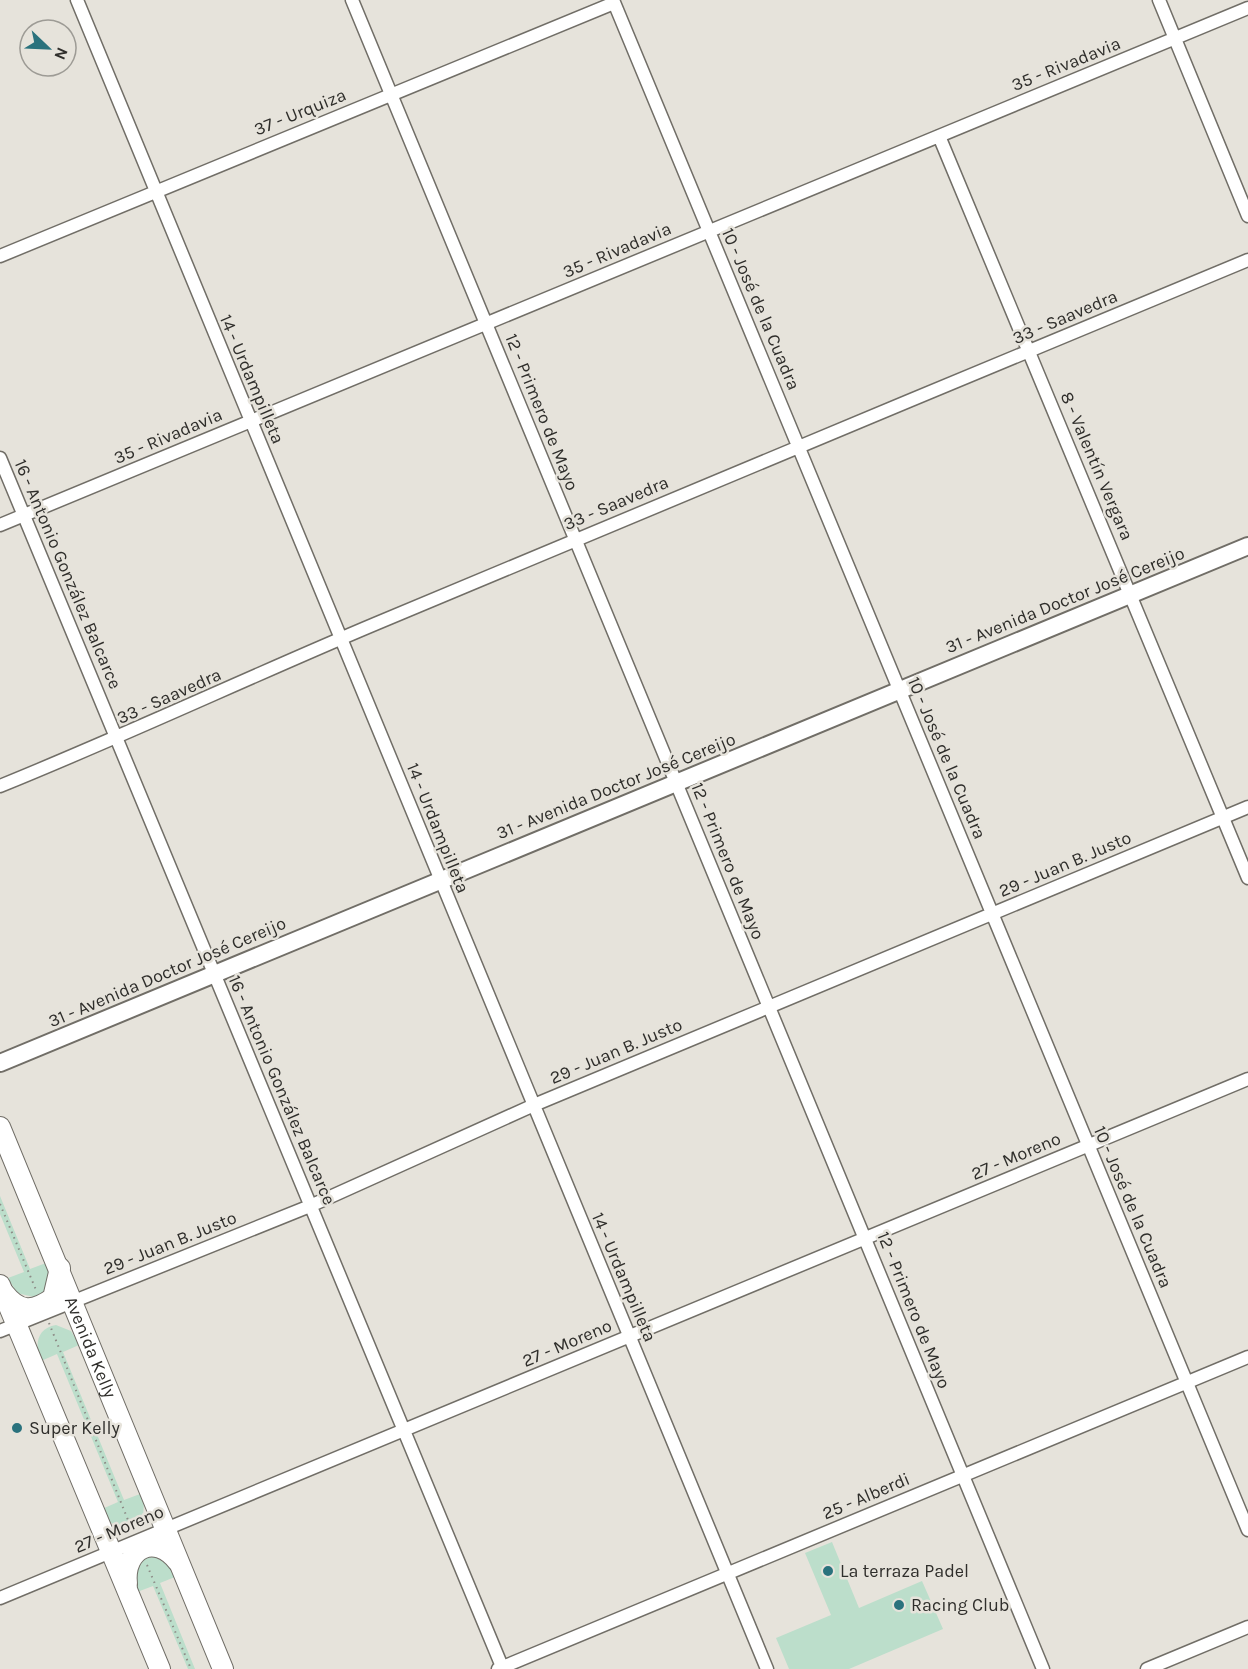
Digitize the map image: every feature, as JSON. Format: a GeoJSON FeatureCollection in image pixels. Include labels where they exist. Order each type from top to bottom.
{"type":"FeatureCollection","features":[{"type":"Feature","properties":{"kind":"main road","name":"Avenida Kelly"},"geometry":{"type":"LineString","coordinates":[[0,1127],[74,1302],[223,1669]]}},
{"type":"Feature","properties":{"kind":"main road"},"geometry":{"type":"LineString","coordinates":[[1,1288],[14,1305],[27,1310],[44,1310],[53,1298],[60,1268]]}},
{"type":"Feature","properties":{"kind":"main road"},"geometry":{"type":"LineString","coordinates":[[1,1288],[8,1328],[112,1551],[160,1669]]}},
{"type":"Feature","properties":{"kind":"main road"},"geometry":{"type":"LineString","coordinates":[[127,1588],[125,1571],[130,1557],[139,1546],[156,1545],[169,1551],[179,1564]]}},
{"type":"Feature","properties":{"kind":"street","name":"14 - Urdampilleta"},"geometry":{"type":"LineString","coordinates":[[77,0],[154,192],[767,1669]]}},
{"type":"Feature","properties":{"kind":"street","name":"12 - Primero de Mayo"},"geometry":{"type":"LineString","coordinates":[[352,0],[1043,1669]]}},
{"type":"Feature","properties":{"kind":"street"},"geometry":{"type":"LineString","coordinates":[[1159,0],[1248,216]]}},
{"type":"Feature","properties":{"kind":"street","name":"37 - Urquiza"},"geometry":{"type":"LineString","coordinates":[[0,256],[613,1]]}},
{"type":"Feature","properties":{"kind":"street","name":"10 - José de la Cuadra"},"geometry":{"type":"LineString","coordinates":[[613,1],[1248,1530]]}},
{"type":"Feature","properties":{"kind":"street","name":"35 - Rivadavia"},"geometry":{"type":"LineString","coordinates":[[0,525],[1248,8]]}},
{"type":"Feature","properties":{"kind":"street","name":"8 - Valentín Vergara"},"geometry":{"type":"LineString","coordinates":[[939,136],[1248,878]]}},
{"type":"Feature","properties":{"kind":"street","name":"33 - Saavedra"},"geometry":{"type":"LineString","coordinates":[[0,786],[117,739],[340,639],[576,539],[1248,260]]}},
{"type":"Feature","properties":{"kind":"street","name":"16 - Antonio González Balcarce"},"geometry":{"type":"LineString","coordinates":[[0,458],[501,1668]]}},
{"type":"Feature","properties":{"kind":"street","name":"31 - Avenida Doctor José Cereijo"},"geometry":{"type":"LineString","coordinates":[[0,1063],[1248,546]]}},
{"type":"Feature","properties":{"kind":"street","name":"29 - Juan B. Justo"},"geometry":{"type":"LineString","coordinates":[[8,1328],[44,1310],[74,1302],[310,1206],[534,1106],[769,1006],[1248,807]]}},
{"type":"Feature","properties":{"kind":"street","name":"27 - Moreno"},"geometry":{"type":"LineString","coordinates":[[0,1598],[112,1551],[139,1546],[165,1529],[1248,1079]]}},
{"type":"Feature","properties":{"kind":"street","name":"25 - Alberdi"},"geometry":{"type":"LineString","coordinates":[[501,1668],[1248,1357]]}},
{"type":"Feature","properties":{"kind":"street"},"geometry":{"type":"LineString","coordinates":[[1147,1669],[1248,1627]]}},
{"type":"Feature","properties":{"kind":"path"},"geometry":{"type":"LineString","coordinates":[[0,1204],[191,1669]]}},
{"type":"Feature","properties":{"kind":"green space"},"geometry":{"type":"Polygon","coordinates":[[[0,1196],[30,1269],[46,1263],[50,1271],[44,1294],[38,1298],[17,1293],[8,1278],[24,1272],[0,1214],[0,1196]]]}},
{"type":"Feature","properties":{"kind":"green space"},"geometry":{"type":"Polygon","coordinates":[[[56,1325],[71,1331],[79,1345],[63,1352],[124,1500],[140,1494],[144,1502],[143,1518],[133,1529],[114,1525],[104,1514],[102,1509],[118,1502],[57,1354],[41,1361],[38,1343],[41,1333],[56,1325]]]}},
{"type":"Feature","properties":{"kind":"green space","name":"Racing Club"},"geometry":{"type":"Polygon","coordinates":[[[832,1542],[859,1608],[922,1581],[943,1629],[849,1669],[789,1669],[776,1638],[831,1615],[805,1553],[832,1542]]]}},
{"type":"Feature","properties":{"kind":"green space"},"geometry":{"type":"Polygon","coordinates":[[[153,1557],[166,1564],[175,1577],[160,1583],[195,1669],[188,1669],[153,1586],[137,1592],[136,1570],[145,1558],[153,1557]]]}},
{"type":"Feature","properties":{"kind":"place","name":"Super Kelly"},"geometry":{"type":"Point","coordinates":[17,1428]}},
{"type":"Feature","properties":{"kind":"place","name":"La terraza Padel"},"geometry":{"type":"Point","coordinates":[828,1571]}},
{"type":"Feature","properties":{"kind":"place","name":"Racing Club"},"geometry":{"type":"Point","coordinates":[899,1605]}}]}
